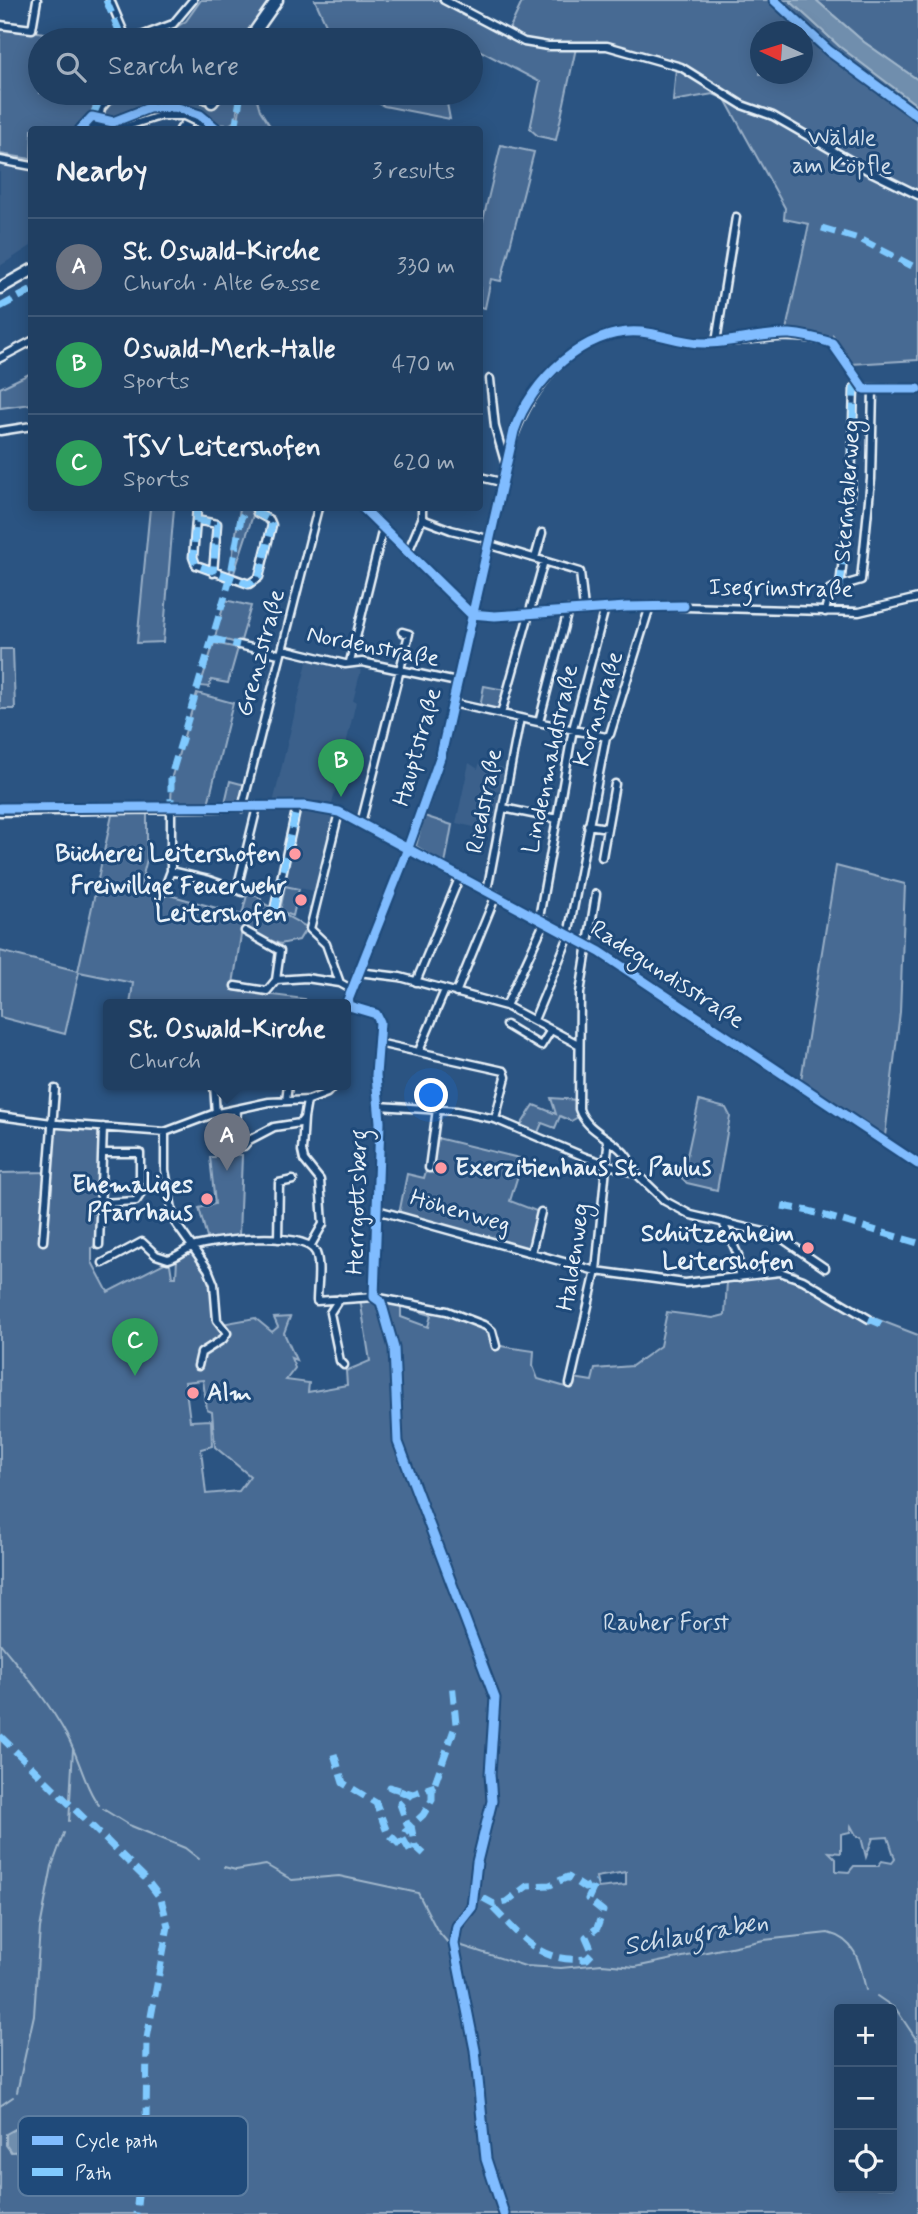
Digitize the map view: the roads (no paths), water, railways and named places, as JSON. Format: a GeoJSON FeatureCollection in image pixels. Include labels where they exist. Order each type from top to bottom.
{"type":"FeatureCollection","features":[{"type":"Feature","properties":{"kind":"highway"},"geometry":{"type":"LineString","coordinates":[[257,28],[277,0]]}},
{"type":"Feature","properties":{"kind":"highway"},"geometry":{"type":"LineString","coordinates":[[265,28],[285,0]]}},
{"type":"Feature","properties":{"kind":"highway"},"geometry":{"type":"LineString","coordinates":[[0,288],[28,272]]}},
{"type":"Feature","properties":{"kind":"highway"},"geometry":{"type":"LineString","coordinates":[[0,295],[28,279]]}},
{"type":"Feature","properties":{"kind":"street"},"geometry":{"type":"LineString","coordinates":[[32,28],[37,0]]}},
{"type":"Feature","properties":{"kind":"street"},"geometry":{"type":"LineString","coordinates":[[110,0],[123,28]]}},
{"type":"Feature","properties":{"kind":"street"},"geometry":{"type":"LineString","coordinates":[[162,28],[173,24],[193,0]]}},
{"type":"Feature","properties":{"kind":"street"},"geometry":{"type":"LineString","coordinates":[[444,0],[524,42],[548,47],[607,46],[681,67],[742,105],[782,121],[867,170],[918,195]]}},
{"type":"Feature","properties":{"kind":"street"},"geometry":{"type":"LineString","coordinates":[[0,25],[28,28]]}},
{"type":"Feature","properties":{"kind":"street"},"geometry":{"type":"LineString","coordinates":[[95,126],[98,124],[104,105]]}},
{"type":"Feature","properties":{"kind":"street"},"geometry":{"type":"LineString","coordinates":[[129,126],[160,116],[193,125]]}},
{"type":"Feature","properties":{"kind":"street"},"geometry":{"type":"LineString","coordinates":[[0,160],[28,165]]}},
{"type":"Feature","properties":{"kind":"street"},"geometry":{"type":"LineString","coordinates":[[716,342],[736,217]]}},
{"type":"Feature","properties":{"kind":"street","name":"Hauptstraße"},"geometry":{"type":"LineString","coordinates":[[348,999],[408,848],[440,755],[501,482],[518,421],[526,406],[558,366],[589,343],[630,332],[696,343],[786,334],[820,340]]}},
{"type":"Feature","properties":{"kind":"street"},"geometry":{"type":"LineString","coordinates":[[0,358],[28,343]]}},
{"type":"Feature","properties":{"kind":"street"},"geometry":{"type":"LineString","coordinates":[[490,379],[495,427],[506,464]]}},
{"type":"Feature","properties":{"kind":"street"},"geometry":{"type":"LineString","coordinates":[[840,586],[851,486],[854,388],[918,389]]}},
{"type":"Feature","properties":{"kind":"street","name":"Sterntalerweg"},"geometry":{"type":"LineString","coordinates":[[825,612],[828,592],[861,580],[871,479],[873,389]]}},
{"type":"Feature","properties":{"kind":"street"},"geometry":{"type":"LineString","coordinates":[[0,431],[28,427]]}},
{"type":"Feature","properties":{"kind":"street"},"geometry":{"type":"LineString","coordinates":[[483,478],[501,482]]}},
{"type":"Feature","properties":{"kind":"street"},"geometry":{"type":"LineString","coordinates":[[197,511],[194,561],[200,568],[249,584],[257,580],[272,525],[270,520],[257,511]]}},
{"type":"Feature","properties":{"kind":"street","name":"Grenzstraße"},"geometry":{"type":"LineString","coordinates":[[242,808],[317,511]]}},
{"type":"Feature","properties":{"kind":"street"},"geometry":{"type":"LineString","coordinates":[[366,511],[471,614]]}},
{"type":"Feature","properties":{"kind":"street"},"geometry":{"type":"LineString","coordinates":[[408,552],[422,519],[422,511]]}},
{"type":"Feature","properties":{"kind":"street"},"geometry":{"type":"LineString","coordinates":[[422,519],[580,572],[584,609]]}},
{"type":"Feature","properties":{"kind":"street"},"geometry":{"type":"LineString","coordinates":[[196,520],[217,524],[213,573]]}},
{"type":"Feature","properties":{"kind":"street"},"geometry":{"type":"LineString","coordinates":[[350,662],[383,527]]}},
{"type":"Feature","properties":{"kind":"street"},"geometry":{"type":"LineString","coordinates":[[535,558],[542,533]]}},
{"type":"Feature","properties":{"kind":"street"},"geometry":{"type":"LineString","coordinates":[[501,714],[544,561]]}},
{"type":"Feature","properties":{"kind":"street","name":"Isegrimstraße"},"geometry":{"type":"LineString","coordinates":[[471,614],[650,606],[859,612],[918,598]]}},
{"type":"Feature","properties":{"kind":"street","name":"Kornstraße"},"geometry":{"type":"LineString","coordinates":[[534,1020],[568,934],[606,737],[614,723],[650,606]]}},
{"type":"Feature","properties":{"kind":"street","name":"Lindenmahdstraße"},"geometry":{"type":"LineString","coordinates":[[506,1006],[542,920],[573,730],[605,608]]}},
{"type":"Feature","properties":{"kind":"street"},"geometry":{"type":"LineString","coordinates":[[539,722],[568,610]]}},
{"type":"Feature","properties":{"kind":"street"},"geometry":{"type":"LineString","coordinates":[[361,823],[409,634],[402,632]]}},
{"type":"Feature","properties":{"kind":"street","name":"Nordenstraße"},"geometry":{"type":"LineString","coordinates":[[239,645],[350,662],[356,660],[457,682]]}},
{"type":"Feature","properties":{"kind":"street"},"geometry":{"type":"LineString","coordinates":[[452,703],[606,737]]}},
{"type":"Feature","properties":{"kind":"street","name":"Riedstraße"},"geometry":{"type":"LineString","coordinates":[[487,891],[520,718]]}},
{"type":"Feature","properties":{"kind":"street","name":"Kornstraße"},"geometry":{"type":"LineString","coordinates":[[602,857],[615,784]]}},
{"type":"Feature","properties":{"kind":"street"},"geometry":{"type":"LineString","coordinates":[[274,911],[297,806]]}},
{"type":"Feature","properties":{"kind":"street","name":"Radegundisstraße"},"geometry":{"type":"LineString","coordinates":[[0,812],[297,806],[319,806],[339,812],[587,944],[918,1164]]}},
{"type":"Feature","properties":{"kind":"street"},"geometry":{"type":"LineString","coordinates":[[172,871],[240,891],[257,807]]}},
{"type":"Feature","properties":{"kind":"street"},"geometry":{"type":"LineString","coordinates":[[163,892],[172,871],[172,808]]}},
{"type":"Feature","properties":{"kind":"street"},"geometry":{"type":"LineString","coordinates":[[503,808],[557,819]]}},
{"type":"Feature","properties":{"kind":"street"},"geometry":{"type":"LineString","coordinates":[[339,812],[310,929],[326,944],[340,983]]}},
{"type":"Feature","properties":{"kind":"street"},"geometry":{"type":"LineString","coordinates":[[588,825],[607,828]]}},
{"type":"Feature","properties":{"kind":"street"},"geometry":{"type":"LineString","coordinates":[[416,982],[460,876]]}},
{"type":"Feature","properties":{"kind":"street","name":"Radegundisstraße"},"geometry":{"type":"LineString","coordinates":[[587,944],[596,894]]}},
{"type":"Feature","properties":{"kind":"street"},"geometry":{"type":"LineString","coordinates":[[456,993],[496,895]]}},
{"type":"Feature","properties":{"kind":"street"},"geometry":{"type":"LineString","coordinates":[[235,986],[267,991],[276,980],[280,951],[245,931]]}},
{"type":"Feature","properties":{"kind":"street"},"geometry":{"type":"LineString","coordinates":[[587,944],[580,993],[579,1110],[586,1124],[605,1136],[628,1158]]}},
{"type":"Feature","properties":{"kind":"street"},"geometry":{"type":"LineString","coordinates":[[358,972],[416,982],[506,1006],[578,1044]]}},
{"type":"Feature","properties":{"kind":"street"},"geometry":{"type":"LineString","coordinates":[[276,980],[306,978],[340,983],[351,989]]}},
{"type":"Feature","properties":{"kind":"street"},"geometry":{"type":"LineString","coordinates":[[419,1051],[445,990]]}},
{"type":"Feature","properties":{"kind":"street","name":"Herrgottsberg"},"geometry":{"type":"LineString","coordinates":[[311,1245],[317,1256],[317,1301],[374,1297],[379,1106],[376,1075],[380,1022],[376,1014],[351,1006]]}},
{"type":"Feature","properties":{"kind":"street"},"geometry":{"type":"LineString","coordinates":[[506,1025],[541,1046],[551,1030]]}},
{"type":"Feature","properties":{"kind":"street"},"geometry":{"type":"LineString","coordinates":[[378,1043],[503,1071],[506,1077],[495,1119]]}},
{"type":"Feature","properties":{"kind":"street"},"geometry":{"type":"LineString","coordinates":[[42,1239],[55,1089]]}},
{"type":"Feature","properties":{"kind":"street"},"geometry":{"type":"LineString","coordinates":[[214,1090],[215,1114]]}},
{"type":"Feature","properties":{"kind":"street"},"geometry":{"type":"LineString","coordinates":[[286,1101],[287,1090]]}},
{"type":"Feature","properties":{"kind":"street"},"geometry":{"type":"LineString","coordinates":[[0,1116],[165,1132],[215,1114],[286,1101],[307,1101],[330,1090]]}},
{"type":"Feature","properties":{"kind":"street"},"geometry":{"type":"LineString","coordinates":[[103,1263],[142,1242],[156,1255],[169,1259],[192,1247],[240,1239],[295,1239],[311,1245],[323,1224],[320,1180],[304,1160],[302,1151],[307,1101]]}},
{"type":"Feature","properties":{"kind":"street"},"geometry":{"type":"LineString","coordinates":[[379,1106],[437,1109],[495,1119],[637,1174],[674,1207],[723,1225],[777,1235],[825,1268]]}},
{"type":"Feature","properties":{"kind":"street"},"geometry":{"type":"LineString","coordinates":[[237,1109],[235,1146],[244,1146],[274,1127],[292,1127],[304,1118]]}},
{"type":"Feature","properties":{"kind":"street"},"geometry":{"type":"LineString","coordinates":[[429,1168],[437,1109]]}},
{"type":"Feature","properties":{"kind":"street"},"geometry":{"type":"LineString","coordinates":[[99,1245],[103,1127]]}},
{"type":"Feature","properties":{"kind":"street"},"geometry":{"type":"LineString","coordinates":[[165,1132],[165,1170],[171,1210],[176,1226],[208,1269],[214,1284],[217,1320],[227,1333],[223,1339],[201,1353],[198,1366]]}},
{"type":"Feature","properties":{"kind":"street","name":"Haldenweg"},"geometry":{"type":"LineString","coordinates":[[570,1384],[596,1271],[608,1146],[605,1136]]}},
{"type":"Feature","properties":{"kind":"street"},"geometry":{"type":"LineString","coordinates":[[101,1203],[130,1203],[136,1201],[140,1195],[140,1153],[102,1153]]}},
{"type":"Feature","properties":{"kind":"street"},"geometry":{"type":"LineString","coordinates":[[278,1239],[279,1183],[293,1180]]}},
{"type":"Feature","properties":{"kind":"street","name":"Höhenweg"},"geometry":{"type":"LineString","coordinates":[[377,1210],[596,1271],[685,1283],[780,1272],[803,1280],[869,1319]]}},
{"type":"Feature","properties":{"kind":"street","name":"Höhenweg"},"geometry":{"type":"LineString","coordinates":[[531,1253],[541,1212]]}},
{"type":"Feature","properties":{"kind":"street"},"geometry":{"type":"LineString","coordinates":[[723,1225],[738,1255],[739,1278]]}},
{"type":"Feature","properties":{"kind":"street"},"geometry":{"type":"LineString","coordinates":[[374,1297],[447,1311],[477,1322],[489,1328],[496,1346]]}},
{"type":"Feature","properties":{"kind":"street","name":"Herrgottsberg"},"geometry":{"type":"LineString","coordinates":[[339,1299],[330,1313],[340,1361],[344,1364]]}},
{"type":"Feature","properties":{"kind":"waterway","name":"Schlaugraben"},"geometry":{"type":"LineString","coordinates":[[0,1643],[60,1723],[90,1791],[99,1805]]}},
{"type":"Feature","properties":{"kind":"waterway"},"geometry":{"type":"LineString","coordinates":[[70,1800],[73,1749]]}},
{"type":"Feature","properties":{"kind":"waterway"},"geometry":{"type":"LineString","coordinates":[[69,1821],[70,1807]]}},
{"type":"Feature","properties":{"kind":"waterway","name":"Schlaugraben"},"geometry":{"type":"LineString","coordinates":[[103,1809],[129,1825],[185,1848],[199,1859]]}},
{"type":"Feature","properties":{"kind":"waterway"},"geometry":{"type":"LineString","coordinates":[[17,2092],[34,2015],[40,1928],[52,1866],[64,1833]]}},
{"type":"Feature","properties":{"kind":"waterway","name":"Schlaugraben"},"geometry":{"type":"LineString","coordinates":[[224,1867],[236,1870],[266,1865],[292,1880],[339,1876],[418,1893],[437,1930],[449,1944]]}},
{"type":"Feature","properties":{"kind":"waterway","name":"Schlaugraben"},"geometry":{"type":"LineString","coordinates":[[456,1944],[525,1966],[561,1968],[602,1964],[635,1967],[764,1940],[828,1933],[845,1941],[856,1954],[866,1990]]}},
{"type":"Feature","properties":{"kind":"waterway","name":"Schlaugraben"},"geometry":{"type":"LineString","coordinates":[[877,1996],[896,2009],[918,2042]]}},
{"type":"Feature","properties":{"kind":"waterway"},"geometry":{"type":"LineString","coordinates":[[0,2106],[13,2097]]}},
{"type":"Feature","properties":{"kind":"tunnel"},"geometry":{"type":"LineString","coordinates":[[189,121],[201,105]]}},
{"type":"Feature","properties":{"kind":"tunnel"},"geometry":{"type":"LineString","coordinates":[[195,125],[210,105]]}},
{"type":"Feature","properties":{"kind":"place","name":"Oswald-Merk-Halle"},"geometry":{"type":"Point","coordinates":[341,797]}},
{"type":"Feature","properties":{"kind":"place","name":"Bücherei Leitershofen"},"geometry":{"type":"Point","coordinates":[295,854]}},
{"type":"Feature","properties":{"kind":"place","name":"Freiwillige Feuerwehr Leitershofen"},"geometry":{"type":"Point","coordinates":[301,900]}},
{"type":"Feature","properties":{"kind":"place","name":"Exerzitienhaus St. Paulus"},"geometry":{"type":"Point","coordinates":[441,1168]}},
{"type":"Feature","properties":{"kind":"place","name":"St. Oswald-Kirche"},"geometry":{"type":"Point","coordinates":[227,1171]}},
{"type":"Feature","properties":{"kind":"place","name":"Ehemaliges Pfarrhaus"},"geometry":{"type":"Point","coordinates":[207,1199]}},
{"type":"Feature","properties":{"kind":"place","name":"Schützenheim Leitershofen"},"geometry":{"type":"Point","coordinates":[808,1248]}},
{"type":"Feature","properties":{"kind":"place","name":"TSV Leitershofen"},"geometry":{"type":"Point","coordinates":[135,1376]}},
{"type":"Feature","properties":{"kind":"place","name":"Alm"},"geometry":{"type":"Point","coordinates":[193,1393]}},
{"type":"Feature","properties":{"kind":"park label","name":"Wäldle am Köpfle"},"geometry":{"type":"Point","coordinates":[842,152]}},
{"type":"Feature","properties":{"kind":"park label","name":"Rauher Forst"},"geometry":{"type":"Point","coordinates":[666,1623]}}]}
